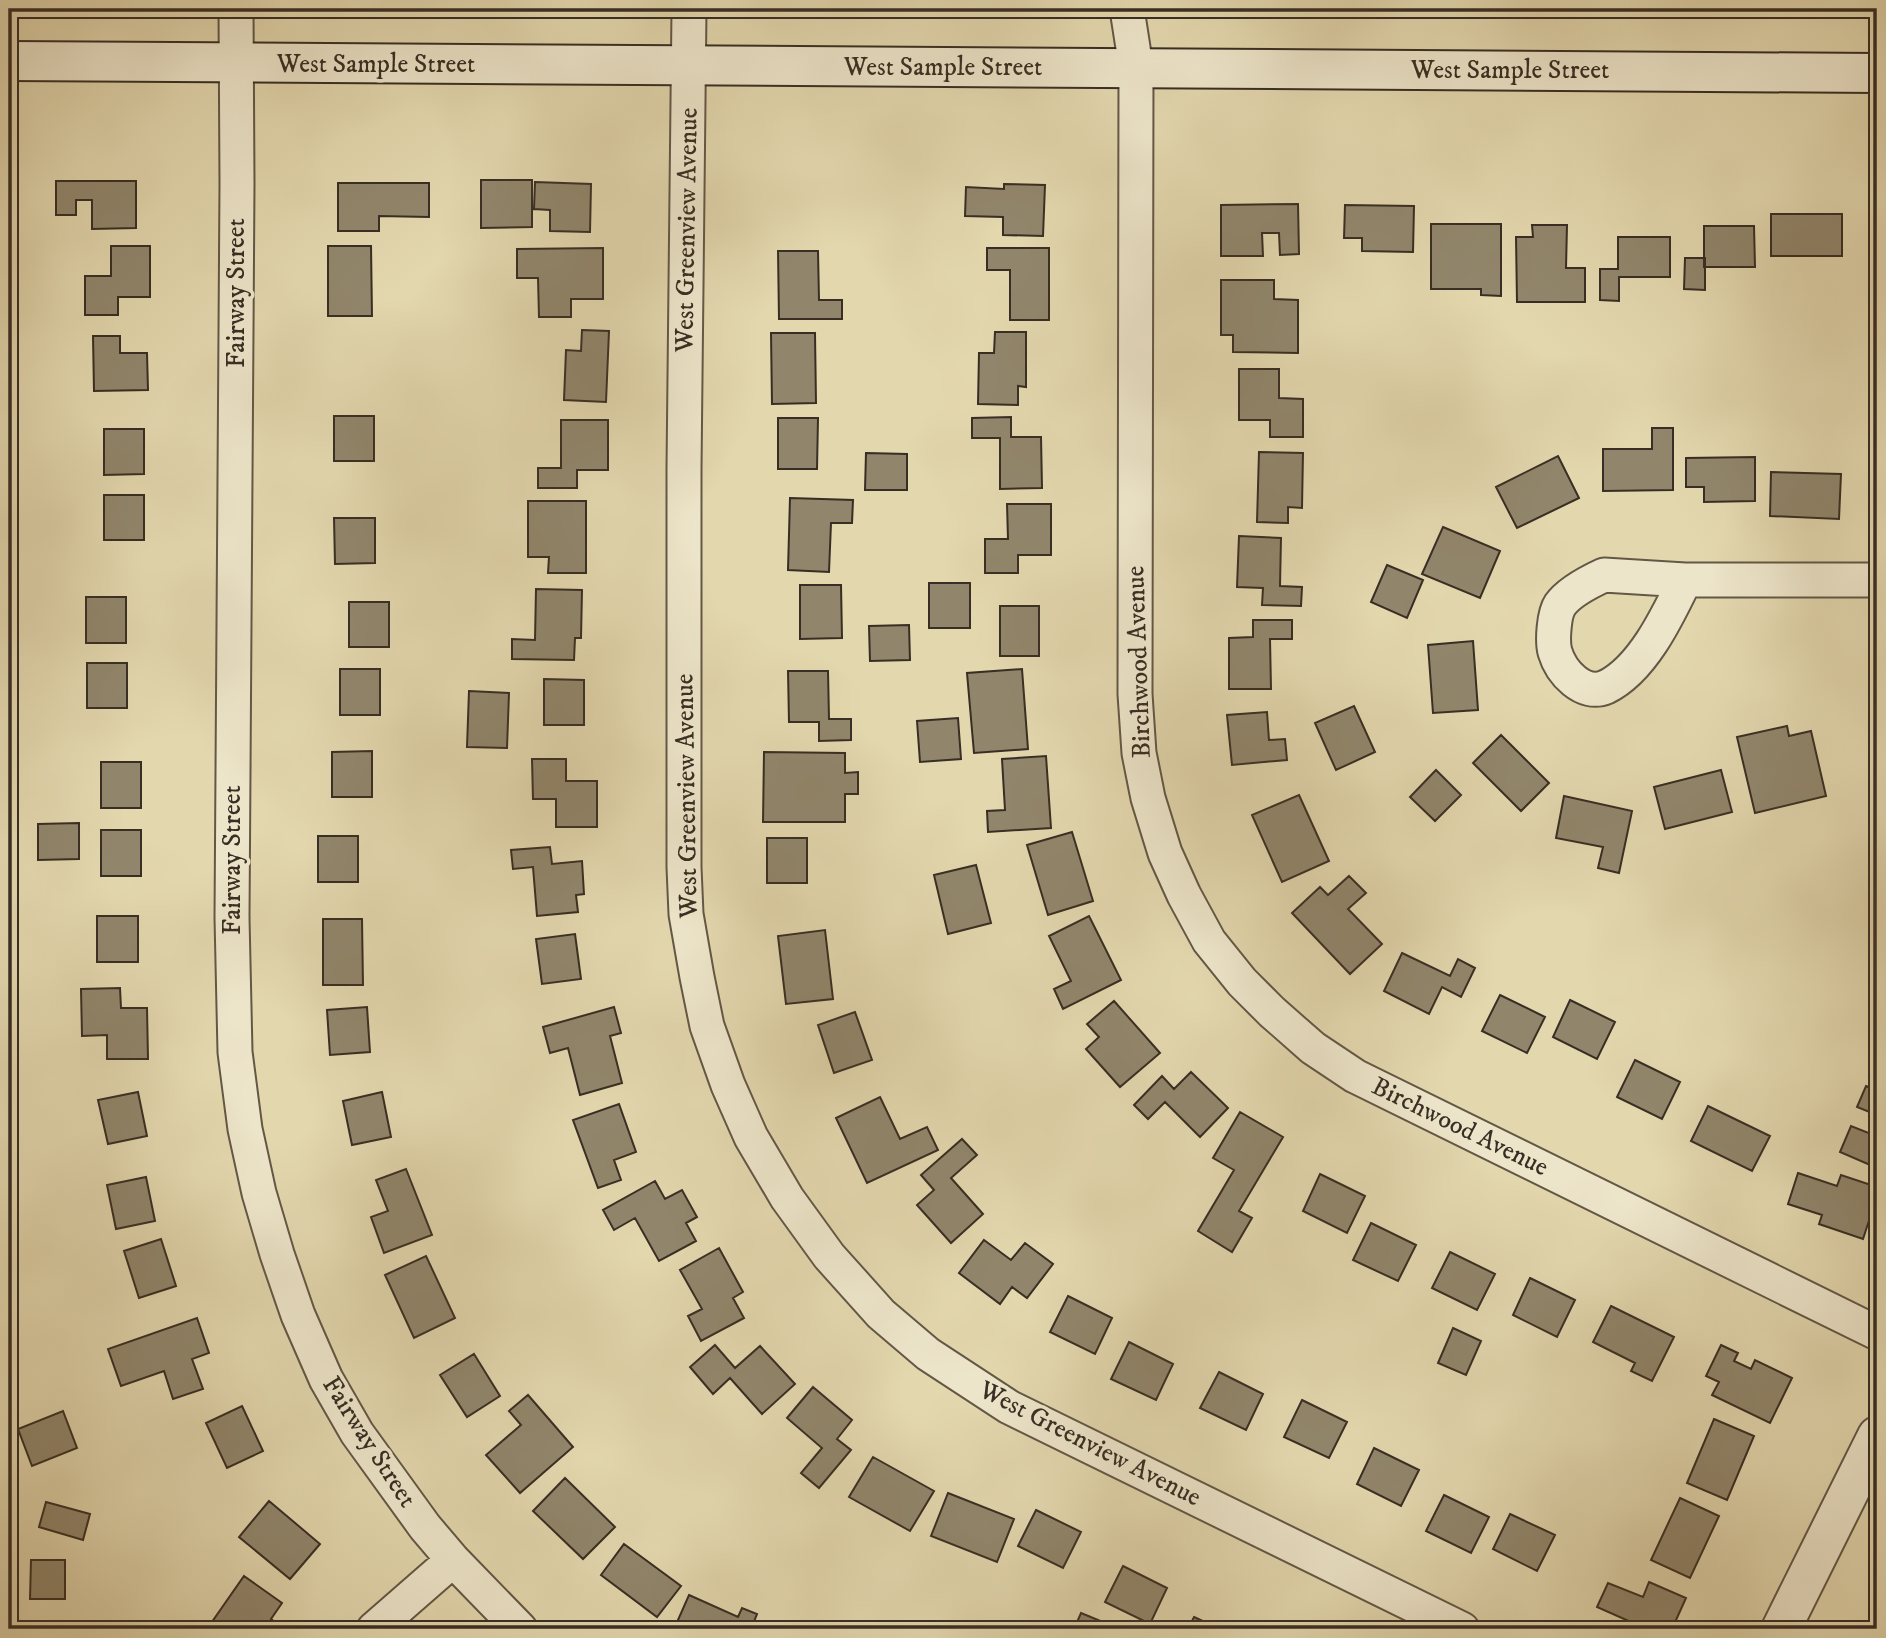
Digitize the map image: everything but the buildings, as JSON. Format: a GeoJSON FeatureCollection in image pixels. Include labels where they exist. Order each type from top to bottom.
{"type":"FeatureCollection","features":[{"type":"Feature","properties":{"kind":"main road","name":"West Sample Street"},"geometry":{"type":"LineString","coordinates":[[9,61],[1877,73]]}},
{"type":"Feature","properties":{"kind":"main road"},"geometry":{"type":"LineString","coordinates":[[1781,1629],[1877,1436]]}},
{"type":"Feature","properties":{"kind":"street","name":"Fairway Street"},"geometry":{"type":"LineString","coordinates":[[236,9],[232,918],[235,1052],[245,1129],[259,1193],[277,1254],[298,1315],[326,1379],[357,1433],[425,1527],[520,1629]]}},
{"type":"Feature","properties":{"kind":"street","name":"West Greenview Avenue"},"geometry":{"type":"LineString","coordinates":[[689,9],[684,510],[686,914],[707,1026],[728,1085],[751,1137],[787,1198],[829,1256],[881,1314],[928,1354],[1009,1407],[1462,1629]]}},
{"type":"Feature","properties":{"kind":"street","name":"Birchwood Avenue"},"geometry":{"type":"LineString","coordinates":[[1127,9],[1136,67],[1135,694],[1139,753],[1148,798],[1165,853],[1209,941],[1242,982],[1272,1012],[1313,1048],[1355,1076],[1877,1333]]}},
{"type":"Feature","properties":{"kind":"street"},"geometry":{"type":"LineString","coordinates":[[1685,580],[1877,580]]}},
{"type":"Feature","properties":{"kind":"street"},"geometry":{"type":"LineString","coordinates":[[374,1629],[453,1560]]}}]}
